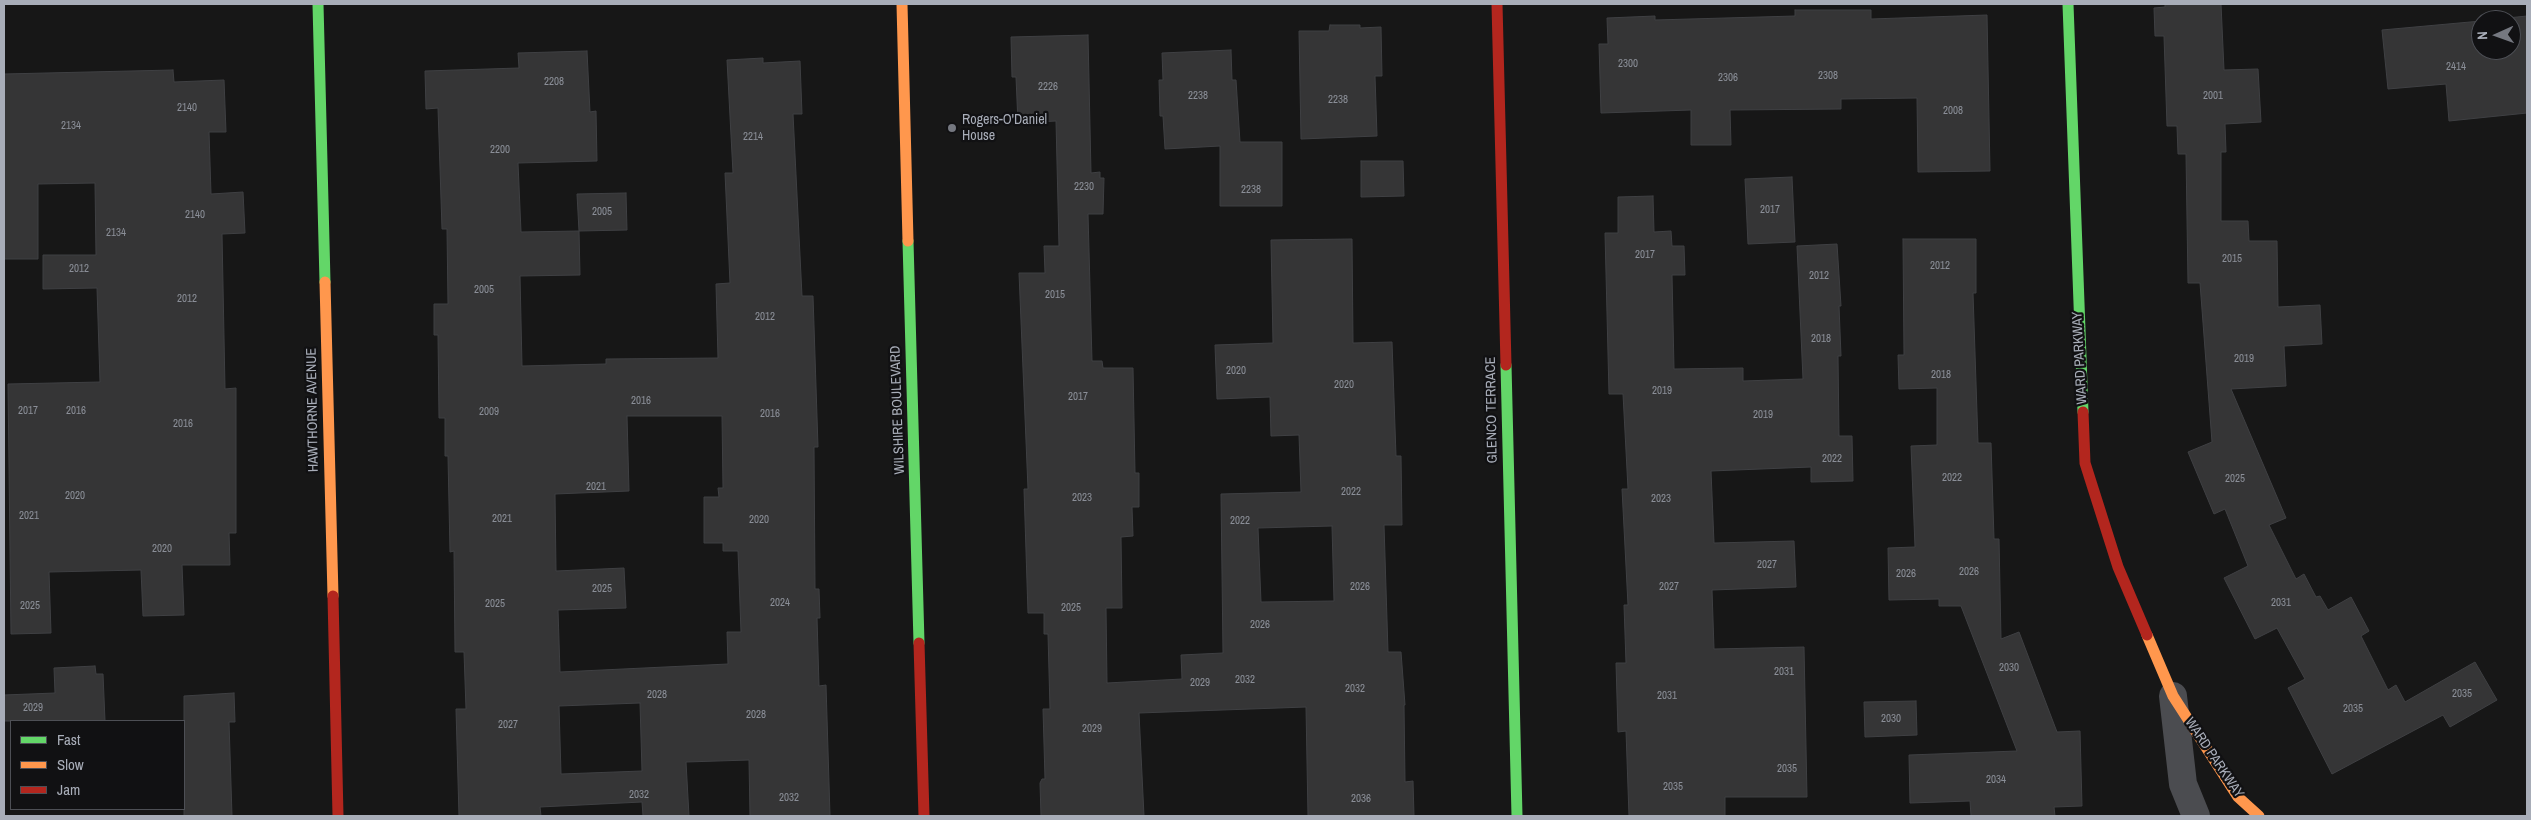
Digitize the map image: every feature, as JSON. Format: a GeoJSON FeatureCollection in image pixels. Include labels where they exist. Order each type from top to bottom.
{"type":"FeatureCollection","features":[{"type":"Feature","properties":{"kind":"street","name":"HAWTHORNE AVENUE"},"geometry":{"type":"LineString","coordinates":[[318,4],[338,816]]}},
{"type":"Feature","properties":{"kind":"street","name":"WILSHIRE BOULEVARD"},"geometry":{"type":"LineString","coordinates":[[902,4],[924,816]]}},
{"type":"Feature","properties":{"kind":"street","name":"GLENCO TERRACE"},"geometry":{"type":"LineString","coordinates":[[1497,4],[1517,816]]}},
{"type":"Feature","properties":{"kind":"street","name":"WARD PARKWAY"},"geometry":{"type":"LineString","coordinates":[[2068,4],[2077,292],[2085,463],[2118,567],[2174,696],[2238,797],[2259,816]]}},
{"type":"Feature","properties":{"kind":"street","name":"WARD PARKWAY"},"geometry":{"type":"LineString","coordinates":[[2174,696],[2183,784],[2196,816]]}},
{"type":"Feature","properties":{"kind":"building"},"geometry":{"type":"Polygon","coordinates":[[[2165,4],[2221,4],[2224,70],[2258,69],[2261,122],[2225,124],[2226,152],[2221,152],[2221,221],[2248,221],[2249,241],[2277,241],[2278,307],[2320,305],[2322,344],[2284,346],[2286,386],[2231,389],[2286,518],[2269,525],[2296,579],[2304,574],[2316,597],[2320,596],[2328,610],[2351,597],[2369,631],[2361,636],[2388,690],[2396,685],[2405,702],[2475,662],[2497,700],[2450,727],[2443,715],[2332,774],[2288,688],[2305,679],[2277,628],[2255,639],[2224,578],[2248,566],[2225,509],[2214,514],[2188,452],[2212,442],[2200,283],[2188,283],[2186,154],[2178,154],[2177,126],[2167,126],[2164,36],[2155,36],[2154,8],[2165,7],[2165,4]]]}},
{"type":"Feature","properties":{"kind":"building"},"geometry":{"type":"Polygon","coordinates":[[[1795,10],[1871,10],[1871,19],[1987,15],[1990,171],[1918,172],[1917,98],[1841,99],[1841,109],[1730,110],[1731,145],[1691,145],[1691,110],[1601,113],[1599,44],[1608,44],[1607,18],[1655,16],[1655,20],[1795,16],[1795,10]]]}},
{"type":"Feature","properties":{"kind":"building"},"geometry":{"type":"Polygon","coordinates":[[[2527,16],[2527,113],[2449,121],[2446,84],[2388,89],[2382,30],[2471,22],[2471,60],[2521,60],[2521,17],[2527,16]]]}},
{"type":"Feature","properties":{"kind":"building"},"geometry":{"type":"Polygon","coordinates":[[[1330,25],[1360,25],[1360,28],[1381,27],[1382,76],[1375,76],[1377,136],[1301,139],[1299,31],[1329,31],[1330,25]]]}},
{"type":"Feature","properties":{"kind":"building"},"geometry":{"type":"Polygon","coordinates":[[[1088,35],[1091,173],[1100,172],[1100,178],[1104,178],[1103,214],[1088,214],[1092,361],[1102,361],[1103,368],[1133,368],[1135,473],[1139,473],[1139,507],[1132,507],[1133,536],[1121,537],[1122,608],[1106,608],[1107,683],[1182,679],[1181,655],[1223,653],[1221,494],[1301,492],[1299,435],[1271,436],[1270,397],[1217,399],[1215,345],[1273,343],[1271,240],[1352,239],[1353,343],[1392,342],[1396,456],[1401,456],[1402,525],[1384,525],[1388,652],[1401,652],[1405,705],[1405,782],[1413,781],[1414,816],[1308,816],[1306,707],[1139,713],[1144,816],[1041,816],[1040,783],[1042,779],[1045,779],[1043,709],[1050,709],[1048,634],[1044,634],[1044,613],[1028,613],[1024,489],[1028,489],[1019,273],[1045,273],[1044,246],[1059,246],[1056,121],[1018,123],[1016,77],[1012,77],[1011,37],[1088,35]],[[1332,526],[1258,528],[1261,602],[1334,601],[1332,526]]]}},
{"type":"Feature","properties":{"kind":"building"},"geometry":{"type":"Polygon","coordinates":[[[1231,50],[1232,80],[1236,80],[1240,142],[1282,142],[1282,206],[1220,206],[1220,146],[1165,149],[1163,116],[1160,116],[1159,80],[1163,80],[1162,53],[1231,50]]]}},
{"type":"Feature","properties":{"kind":"building"},"geometry":{"type":"Polygon","coordinates":[[[587,51],[590,112],[596,111],[597,161],[518,163],[521,232],[579,231],[580,275],[520,276],[522,366],[606,364],[606,359],[718,358],[716,284],[730,283],[725,173],[733,173],[727,60],[763,58],[763,63],[800,61],[802,114],[793,114],[802,296],[813,296],[818,447],[814,447],[815,589],[819,589],[820,618],[817,618],[819,686],[826,685],[830,816],[750,816],[749,760],[686,762],[689,816],[643,816],[642,802],[540,807],[541,816],[459,816],[456,709],[466,709],[464,652],[455,652],[454,551],[450,552],[448,456],[445,456],[445,418],[439,418],[438,335],[434,335],[434,304],[448,304],[447,229],[442,229],[438,108],[426,109],[425,71],[519,68],[518,53],[587,51]],[[627,416],[629,491],[555,494],[556,571],[624,568],[626,608],[558,610],[560,672],[728,664],[727,632],[741,632],[738,551],[723,551],[723,543],[704,543],[704,497],[719,497],[718,488],[723,488],[722,416],[627,416]],[[640,703],[559,706],[561,774],[642,771],[640,703]]]}},
{"type":"Feature","properties":{"kind":"building"},"geometry":{"type":"Polygon","coordinates":[[[173,70],[174,82],[224,80],[226,132],[209,132],[211,194],[243,192],[245,233],[222,234],[225,389],[236,388],[236,533],[229,533],[230,565],[182,565],[184,615],[143,616],[141,570],[49,572],[51,633],[11,634],[8,384],[100,382],[97,288],[43,289],[43,255],[96,255],[95,183],[38,184],[38,259],[4,259],[4,74],[173,70]]]}},
{"type":"Feature","properties":{"kind":"building"},"geometry":{"type":"Polygon","coordinates":[[[1361,161],[1403,161],[1404,196],[1361,197],[1361,161]]]}},
{"type":"Feature","properties":{"kind":"building"},"geometry":{"type":"Polygon","coordinates":[[[1792,177],[1795,242],[1748,244],[1745,179],[1792,177]]]}},
{"type":"Feature","properties":{"kind":"building"},"geometry":{"type":"Polygon","coordinates":[[[626,193],[627,230],[579,231],[577,194],[626,193]]]}},
{"type":"Feature","properties":{"kind":"building"},"geometry":{"type":"Polygon","coordinates":[[[1653,196],[1654,232],[1671,231],[1672,246],[1684,246],[1685,275],[1672,275],[1674,369],[1743,368],[1743,381],[1803,379],[1797,246],[1837,244],[1841,306],[1839,306],[1841,356],[1838,356],[1839,436],[1852,436],[1853,481],[1811,482],[1811,467],[1711,471],[1714,543],[1794,541],[1796,587],[1712,590],[1714,649],[1804,647],[1807,797],[1725,797],[1725,816],[1629,816],[1626,731],[1618,732],[1616,663],[1626,663],[1624,605],[1628,605],[1622,489],[1628,489],[1623,394],[1609,394],[1605,233],[1618,233],[1618,197],[1653,196]]]}},
{"type":"Feature","properties":{"kind":"building"},"geometry":{"type":"Polygon","coordinates":[[[1903,239],[1976,239],[1976,293],[1973,293],[1978,443],[1991,443],[1994,539],[1999,539],[2001,639],[2019,632],[2057,732],[2080,731],[2082,806],[2054,807],[2055,816],[1971,816],[1970,801],[1910,803],[1909,755],[2017,751],[1961,606],[1939,606],[1939,599],[1889,600],[1888,548],[1915,547],[1911,446],[1937,445],[1937,388],[1899,389],[1898,355],[1904,355],[1903,239]]]}},
{"type":"Feature","properties":{"kind":"building"},"geometry":{"type":"Polygon","coordinates":[[[95,666],[96,674],[103,674],[105,720],[4,721],[4,695],[55,693],[54,668],[95,666]]]}},
{"type":"Feature","properties":{"kind":"building"},"geometry":{"type":"Polygon","coordinates":[[[234,693],[235,722],[229,722],[232,816],[184,816],[184,696],[234,693]]]}},
{"type":"Feature","properties":{"kind":"building"},"geometry":{"type":"Polygon","coordinates":[[[1916,701],[1917,735],[1865,737],[1864,702],[1916,701]]]}},
{"type":"Feature","properties":{"kind":"traffic: fast"},"geometry":{"type":"LineString","coordinates":[[318,4],[325,282]]}},
{"type":"Feature","properties":{"kind":"traffic: fast"},"geometry":{"type":"LineString","coordinates":[[2068,4],[2083,412]]}},
{"type":"Feature","properties":{"kind":"traffic: fast"},"geometry":{"type":"LineString","coordinates":[[908,241],[919,643]]}},
{"type":"Feature","properties":{"kind":"traffic: fast"},"geometry":{"type":"LineString","coordinates":[[1506,365],[1517,816]]}},
{"type":"Feature","properties":{"kind":"traffic: slow"},"geometry":{"type":"LineString","coordinates":[[902,4],[908,241]]}},
{"type":"Feature","properties":{"kind":"traffic: slow"},"geometry":{"type":"LineString","coordinates":[[325,282],[333,596]]}},
{"type":"Feature","properties":{"kind":"traffic: slow"},"geometry":{"type":"LineString","coordinates":[[2147,635],[2173,696],[2238,797],[2259,816]]}},
{"type":"Feature","properties":{"kind":"traffic: jam"},"geometry":{"type":"LineString","coordinates":[[1497,4],[1506,365]]}},
{"type":"Feature","properties":{"kind":"traffic: jam"},"geometry":{"type":"LineString","coordinates":[[2083,412],[2085,463],[2118,567],[2147,635]]}},
{"type":"Feature","properties":{"kind":"traffic: jam"},"geometry":{"type":"LineString","coordinates":[[333,596],[338,816]]}},
{"type":"Feature","properties":{"kind":"traffic: jam"},"geometry":{"type":"LineString","coordinates":[[919,643],[924,816]]}},
{"type":"Feature","properties":{"kind":"place","name":"Rogers-O'Daniel House"},"geometry":{"type":"Point","coordinates":[952,128]}}]}
